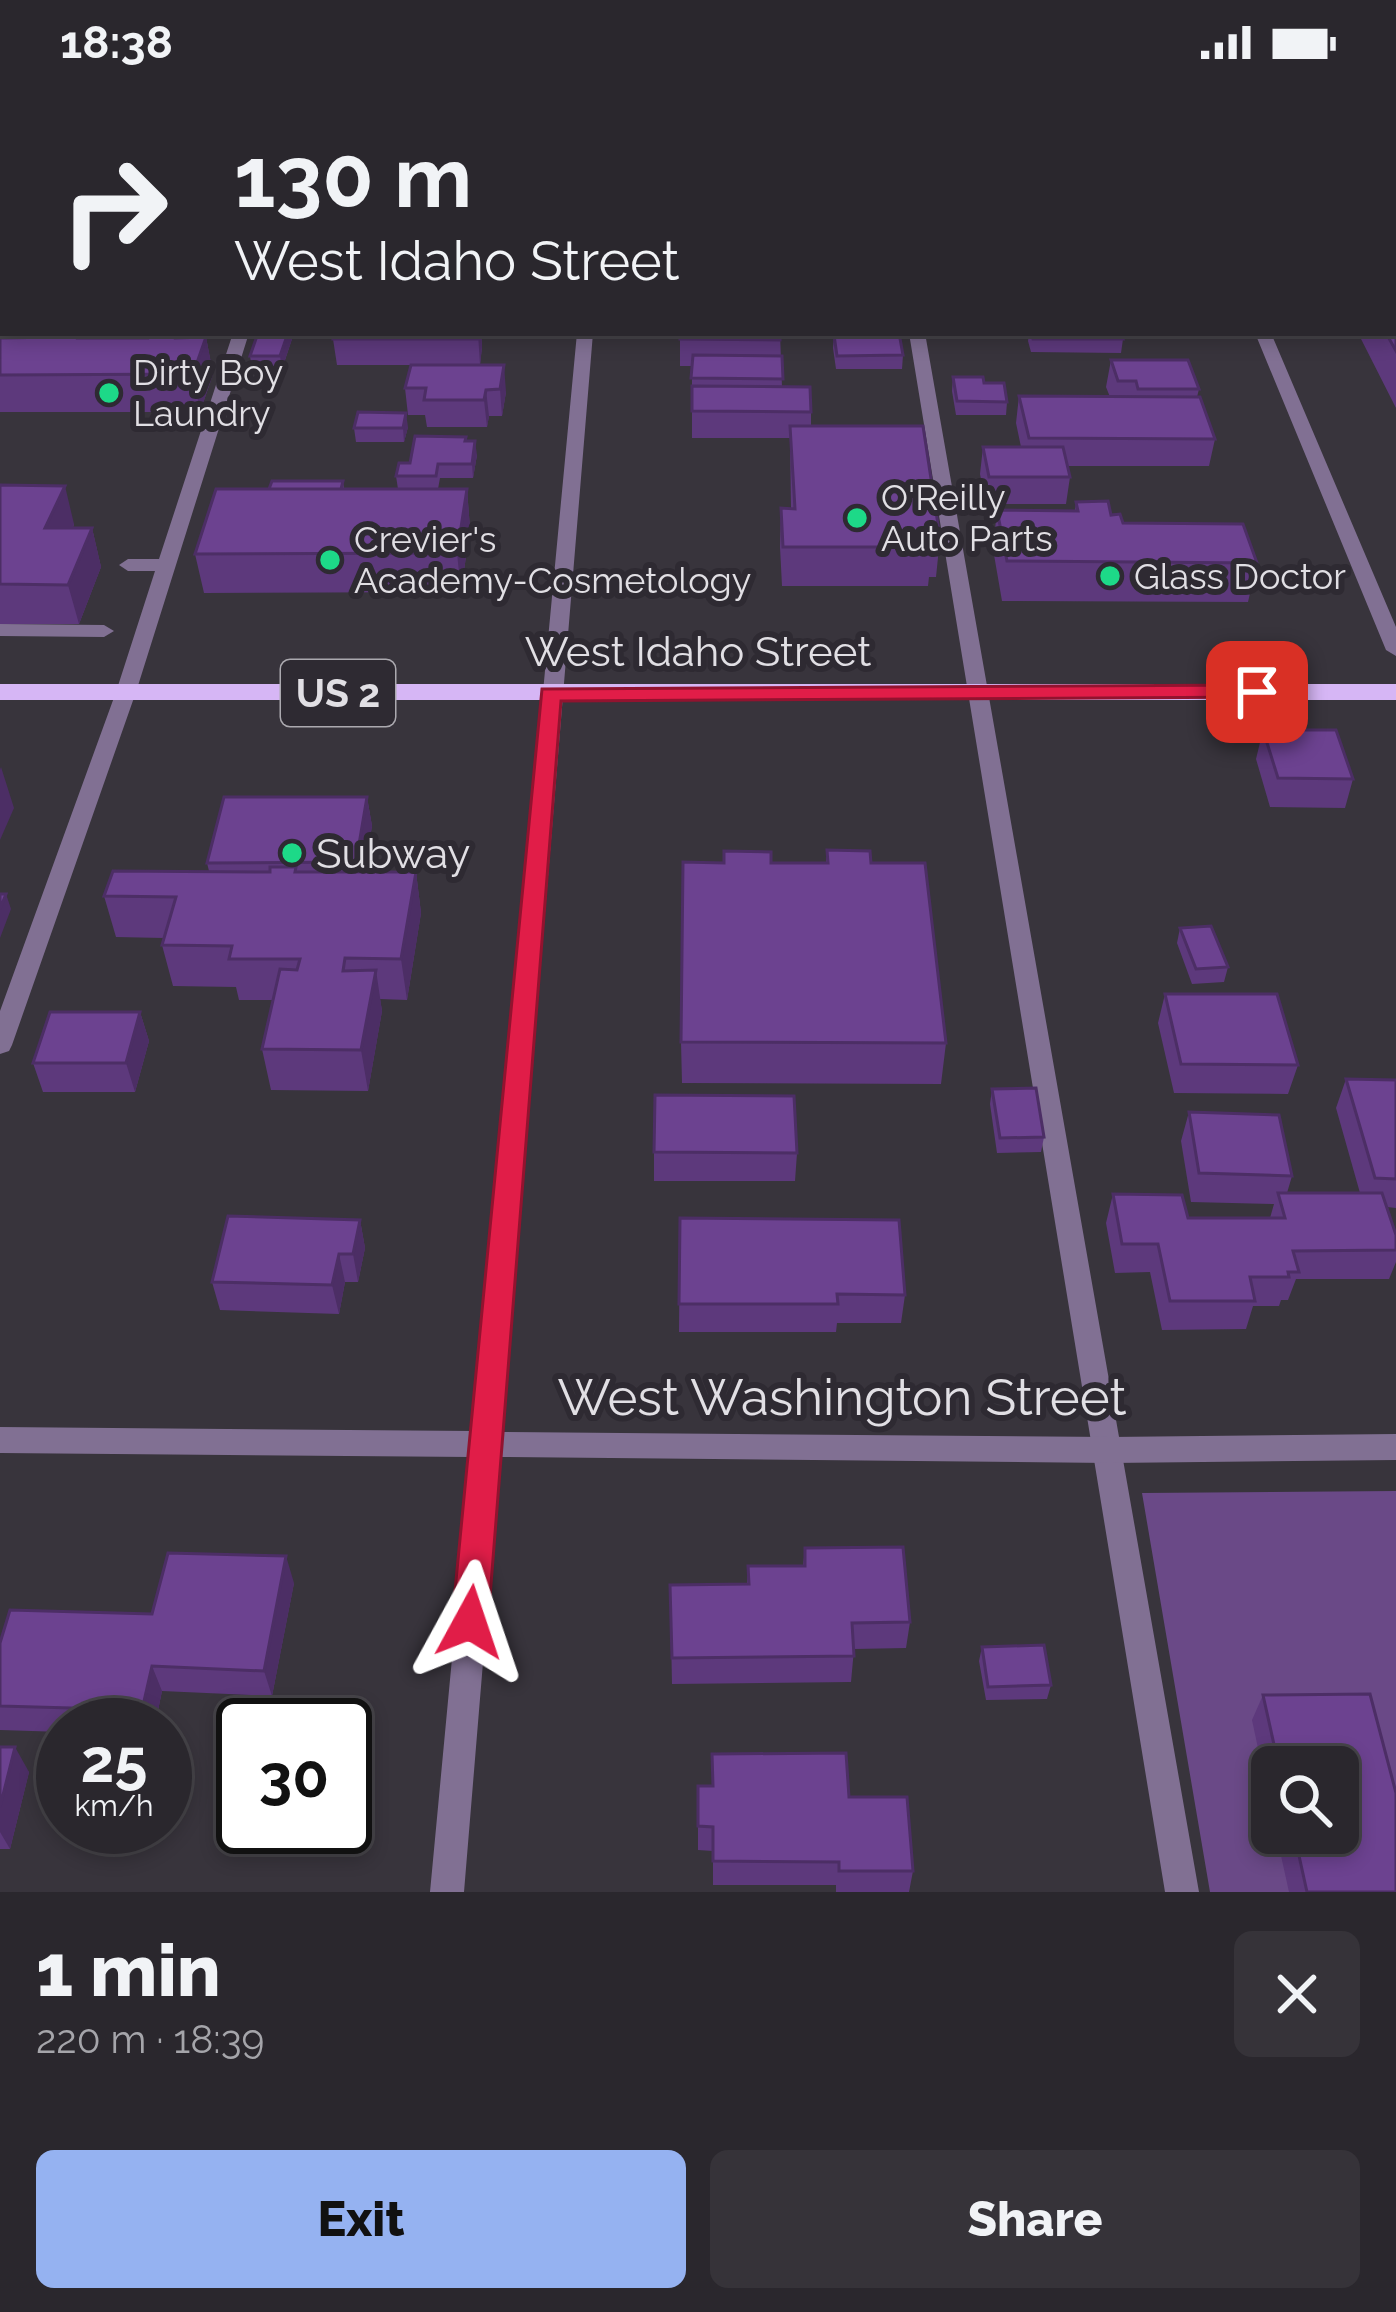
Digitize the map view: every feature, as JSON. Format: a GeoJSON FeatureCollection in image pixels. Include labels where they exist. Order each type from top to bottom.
{"type":"FeatureCollection","features":[{"type":"Feature","properties":{"kind":"highway","name":"West Idaho Street"},"geometry":{"type":"LineString","coordinates":[[0,692],[1396,692]]}},
{"type":"Feature","properties":{"kind":"street"},"geometry":{"type":"LineString","coordinates":[[0,1045],[126,692],[240,336]]}},
{"type":"Feature","properties":{"kind":"street"},"geometry":{"type":"LineString","coordinates":[[447,1892],[584,336]]}},
{"type":"Feature","properties":{"kind":"street"},"geometry":{"type":"LineString","coordinates":[[918,336],[1110,1450],[1181,1892]]}},
{"type":"Feature","properties":{"kind":"street"},"geometry":{"type":"LineString","coordinates":[[1264,336],[1396,650]]}},
{"type":"Feature","properties":{"kind":"street"},"geometry":{"type":"LineString","coordinates":[[128,565],[166,565]]}},
{"type":"Feature","properties":{"kind":"street"},"geometry":{"type":"LineString","coordinates":[[0,630],[104,631]]}},
{"type":"Feature","properties":{"kind":"street","name":"West Washington Street"},"geometry":{"type":"LineString","coordinates":[[0,1440],[1110,1450],[1396,1447]]}},
{"type":"Feature","properties":{"kind":"shaded area"},"geometry":{"type":"Polygon","coordinates":[[[1396,1491],[1396,1892],[1210,1892],[1142,1493],[1396,1491]]]}},
{"type":"Feature","properties":{"kind":"building"},"geometry":{"type":"Polygon","coordinates":[[[257,336],[287,336],[280,356],[250,356],[257,336]]]}},
{"type":"Feature","properties":{"kind":"building"},"geometry":{"type":"Polygon","coordinates":[[[334,336],[478,336],[478,339],[334,336]]]}},
{"type":"Feature","properties":{"kind":"building"},"geometry":{"type":"Polygon","coordinates":[[[680,336],[780,336],[780,340],[680,336]]]}},
{"type":"Feature","properties":{"kind":"building"},"geometry":{"type":"Polygon","coordinates":[[[834,336],[900,336],[903,355],[837,356],[834,336]]]}},
{"type":"Feature","properties":{"kind":"building"},"geometry":{"type":"Polygon","coordinates":[[[1032,336],[1123,339],[1033,339],[1032,336]]]}},
{"type":"Feature","properties":{"kind":"building"},"geometry":{"type":"Polygon","coordinates":[[[206,337],[193,374],[0,375],[0,338],[206,337]]]}},
{"type":"Feature","properties":{"kind":"building"},"geometry":{"type":"Polygon","coordinates":[[[693,355],[782,356],[783,379],[691,378],[693,355]]]}},
{"type":"Feature","properties":{"kind":"building"},"geometry":{"type":"Polygon","coordinates":[[[1111,360],[1188,360],[1199,389],[1138,389],[1136,381],[1118,381],[1111,360]]]}},
{"type":"Feature","properties":{"kind":"building"},"geometry":{"type":"Polygon","coordinates":[[[411,365],[504,365],[500,389],[486,390],[484,400],[424,400],[426,388],[405,388],[411,365]]]}},
{"type":"Feature","properties":{"kind":"building"},"geometry":{"type":"Polygon","coordinates":[[[953,377],[1004,383],[1007,402],[957,401],[953,377]]]}},
{"type":"Feature","properties":{"kind":"building"},"geometry":{"type":"Polygon","coordinates":[[[692,386],[810,387],[811,412],[692,411],[692,386]]]}},
{"type":"Feature","properties":{"kind":"building"},"geometry":{"type":"Polygon","coordinates":[[[1019,396],[1200,397],[1215,439],[1029,438],[1019,396]]]}},
{"type":"Feature","properties":{"kind":"building"},"geometry":{"type":"Polygon","coordinates":[[[358,412],[406,413],[403,428],[354,428],[358,412]]]}},
{"type":"Feature","properties":{"kind":"building"},"geometry":{"type":"Polygon","coordinates":[[[790,426],[923,426],[940,538],[931,538],[932,547],[783,547],[781,508],[795,509],[790,426]]]}},
{"type":"Feature","properties":{"kind":"building"},"geometry":{"type":"Polygon","coordinates":[[[415,436],[475,441],[472,464],[438,464],[436,476],[396,476],[399,463],[410,463],[415,436]]]}},
{"type":"Feature","properties":{"kind":"building"},"geometry":{"type":"Polygon","coordinates":[[[983,447],[1063,447],[1070,477],[989,477],[983,447]]]}},
{"type":"Feature","properties":{"kind":"building"},"geometry":{"type":"Polygon","coordinates":[[[272,481],[343,481],[341,489],[269,489],[272,481]]]}},
{"type":"Feature","properties":{"kind":"building"},"geometry":{"type":"Polygon","coordinates":[[[0,485],[65,486],[45,528],[92,528],[68,585],[0,584],[0,485]]]}},
{"type":"Feature","properties":{"kind":"building"},"geometry":{"type":"Polygon","coordinates":[[[216,489],[467,489],[457,553],[195,554],[216,489]]]}},
{"type":"Feature","properties":{"kind":"building"},"geometry":{"type":"Polygon","coordinates":[[[1108,501],[1111,515],[1120,514],[1123,523],[1243,524],[1257,563],[1007,561],[997,510],[1078,511],[1076,502],[1108,501]]]}},
{"type":"Feature","properties":{"kind":"building"},"geometry":{"type":"Polygon","coordinates":[[[1263,730],[1336,730],[1353,779],[1278,778],[1263,730]]]}},
{"type":"Feature","properties":{"kind":"building"},"geometry":{"type":"Polygon","coordinates":[[[224,797],[367,797],[356,862],[207,863],[224,797]]]}},
{"type":"Feature","properties":{"kind":"building"},"geometry":{"type":"Polygon","coordinates":[[[827,850],[870,851],[871,863],[925,863],[946,1043],[681,1042],[683,862],[724,863],[724,851],[771,852],[771,863],[828,863],[827,850]]]}},
{"type":"Feature","properties":{"kind":"building"},"geometry":{"type":"Polygon","coordinates":[[[270,867],[296,867],[295,872],[416,872],[401,959],[345,958],[343,971],[376,970],[361,1050],[262,1049],[280,969],[297,970],[300,959],[229,959],[232,946],[162,945],[176,897],[104,896],[113,871],[270,872],[270,867]]]}},
{"type":"Feature","properties":{"kind":"building"},"geometry":{"type":"Polygon","coordinates":[[[1211,926],[1228,967],[1196,969],[1180,928],[1211,926]]]}},
{"type":"Feature","properties":{"kind":"building"},"geometry":{"type":"Polygon","coordinates":[[[1165,994],[1277,994],[1298,1065],[1181,1064],[1165,994]]]}},
{"type":"Feature","properties":{"kind":"building"},"geometry":{"type":"Polygon","coordinates":[[[50,1012],[140,1012],[126,1063],[33,1063],[50,1012]]]}},
{"type":"Feature","properties":{"kind":"building"},"geometry":{"type":"Polygon","coordinates":[[[1346,1079],[1396,1080],[1396,1179],[1375,1178],[1346,1079]]]}},
{"type":"Feature","properties":{"kind":"building"},"geometry":{"type":"Polygon","coordinates":[[[1036,1088],[1044,1137],[1000,1138],[992,1089],[1036,1088]]]}},
{"type":"Feature","properties":{"kind":"building"},"geometry":{"type":"Polygon","coordinates":[[[655,1095],[794,1096],[797,1153],[654,1152],[655,1095]]]}},
{"type":"Feature","properties":{"kind":"building"},"geometry":{"type":"Polygon","coordinates":[[[1189,1112],[1279,1115],[1292,1176],[1199,1173],[1189,1112]]]}},
{"type":"Feature","properties":{"kind":"building"},"geometry":{"type":"Polygon","coordinates":[[[1278,1193],[1382,1193],[1396,1250],[1293,1251],[1299,1272],[1288,1272],[1289,1277],[1250,1277],[1255,1301],[1170,1301],[1158,1244],[1122,1244],[1113,1194],[1182,1195],[1188,1218],[1285,1218],[1278,1193]]]}},
{"type":"Feature","properties":{"kind":"building"},"geometry":{"type":"Polygon","coordinates":[[[228,1216],[360,1220],[353,1254],[339,1254],[332,1285],[212,1282],[228,1216]]]}},
{"type":"Feature","properties":{"kind":"building"},"geometry":{"type":"Polygon","coordinates":[[[680,1218],[899,1220],[905,1295],[837,1294],[838,1304],[679,1304],[680,1218]]]}},
{"type":"Feature","properties":{"kind":"building"},"geometry":{"type":"Polygon","coordinates":[[[903,1547],[910,1622],[852,1623],[854,1656],[672,1658],[670,1585],[749,1584],[748,1566],[805,1566],[805,1548],[903,1547]]]}},
{"type":"Feature","properties":{"kind":"building"},"geometry":{"type":"Polygon","coordinates":[[[168,1553],[286,1556],[264,1671],[152,1666],[145,1698],[36,1698],[36,1707],[0,1706],[0,1643],[10,1610],[152,1614],[168,1553]]]}},
{"type":"Feature","properties":{"kind":"building"},"geometry":{"type":"Polygon","coordinates":[[[1044,1645],[1051,1685],[988,1687],[982,1647],[1044,1645]]]}},
{"type":"Feature","properties":{"kind":"building"},"geometry":{"type":"Polygon","coordinates":[[[1370,1694],[1396,1793],[1396,1892],[1307,1892],[1299,1854],[1359,1854],[1359,1746],[1274,1746],[1263,1695],[1370,1694]]]}},
{"type":"Feature","properties":{"kind":"building"},"geometry":{"type":"Polygon","coordinates":[[[0,1747],[15,1747],[0,1807],[0,1747]]]}},
{"type":"Feature","properties":{"kind":"building"},"geometry":{"type":"Polygon","coordinates":[[[846,1753],[849,1797],[907,1797],[913,1871],[839,1871],[839,1862],[713,1861],[713,1827],[698,1826],[698,1786],[713,1786],[712,1754],[846,1753]]]}},
{"type":"Feature","properties":{"kind":"place","name":"Dirty Boy Laundry"},"geometry":{"type":"Point","coordinates":[109,393]}},
{"type":"Feature","properties":{"kind":"place","name":"O'Reilly Auto Parts"},"geometry":{"type":"Point","coordinates":[857,518]}},
{"type":"Feature","properties":{"kind":"place","name":"Crevier's Academy-Cosmetology"},"geometry":{"type":"Point","coordinates":[330,560]}},
{"type":"Feature","properties":{"kind":"place","name":"Glass Doctor"},"geometry":{"type":"Point","coordinates":[1110,576]}},
{"type":"Feature","properties":{"kind":"place","name":"Subway"},"geometry":{"type":"Point","coordinates":[292,853]}},
{"type":"Feature","properties":{"kind":"route"},"geometry":{"type":"LineString","coordinates":[[470,1622],[550,694],[1257,692]]}}]}
